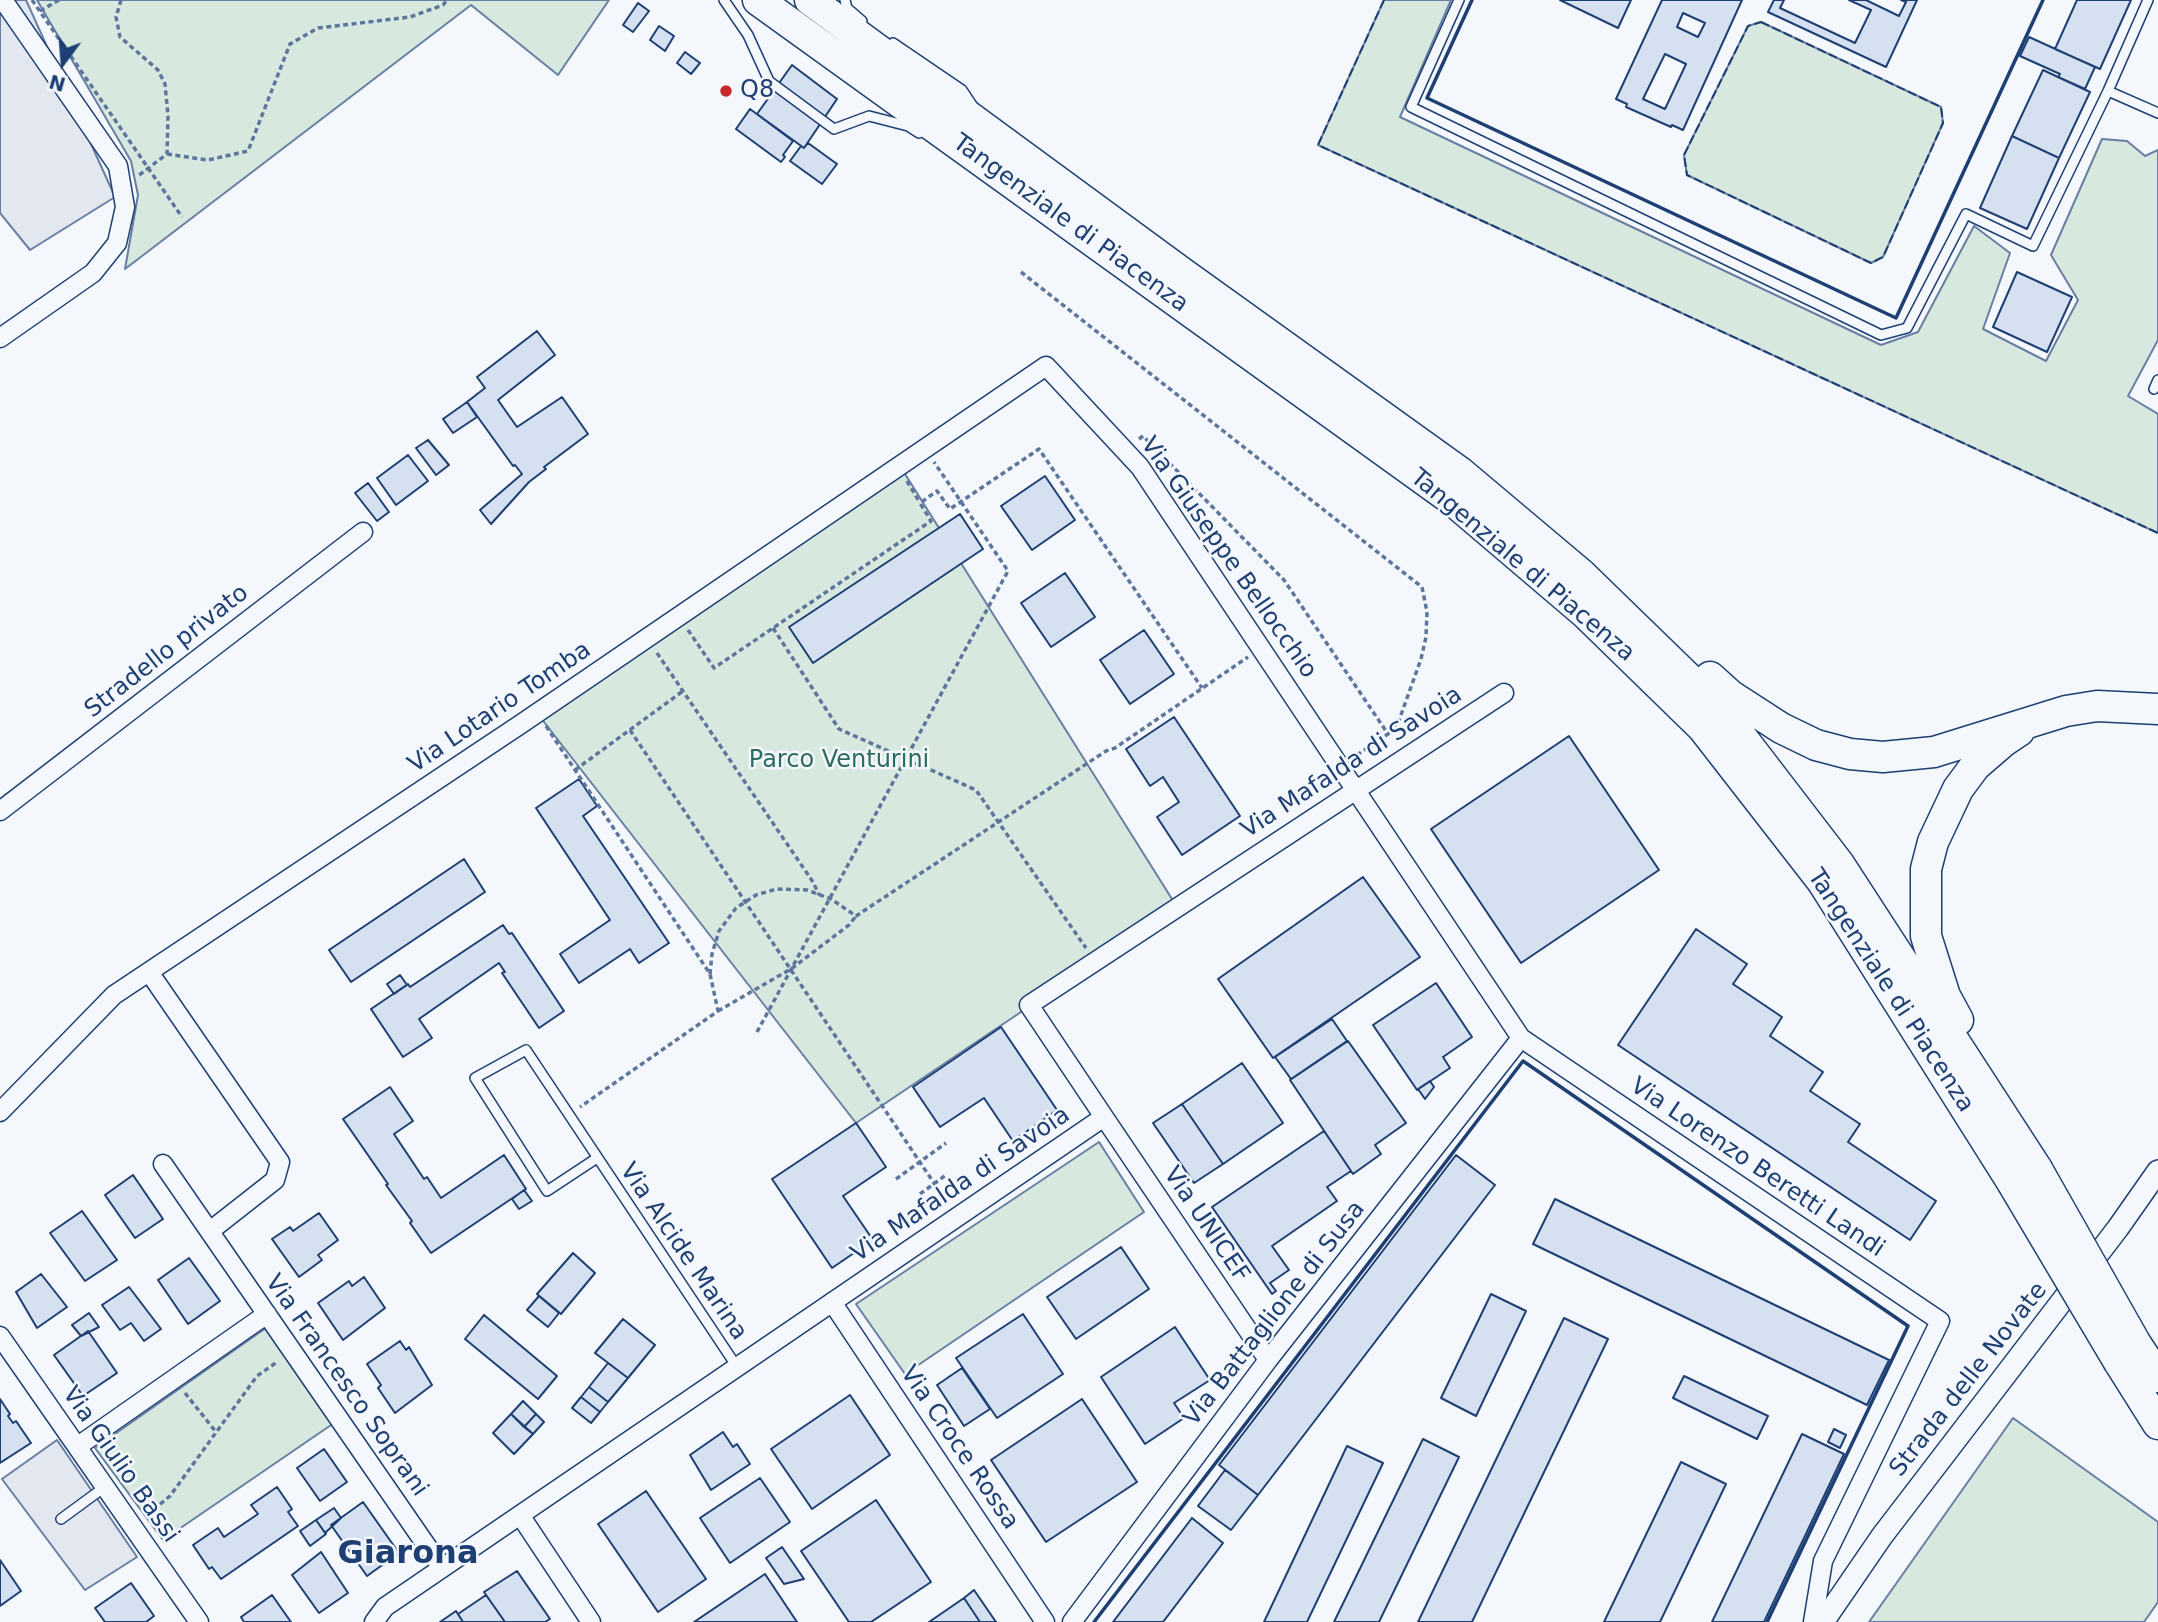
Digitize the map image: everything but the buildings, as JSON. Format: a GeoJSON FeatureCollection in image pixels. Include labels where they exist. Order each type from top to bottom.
{"type":"FeatureCollection","features":[{"type":"Feature","properties":{"kind":"highway","name":"Tangenziale di Piacenza"},"geometry":{"type":"LineString","coordinates":[[758,0],[1451,499],[1585,613],[1703,728],[1822,881],[2024,1175]]}},
{"type":"Feature","properties":{"kind":"highway","name":"Tangenziale di Piacenza"},"geometry":{"type":"LineString","coordinates":[[810,0],[1461,473],[1581,574],[1720,709],[1839,864],[2127,1353],[2158,1424]]}},
{"type":"Feature","properties":{"kind":"highway"},"geometry":{"type":"LineString","coordinates":[[1581,574],[1675,645],[1730,695],[1816,745],[1850,754],[1883,757],[1934,752],[2041,717],[2097,706],[2158,709]]}},
{"type":"Feature","properties":{"kind":"highway"},"geometry":{"type":"LineString","coordinates":[[2097,706],[2158,724]]}},
{"type":"Feature","properties":{"kind":"highway"},"geometry":{"type":"LineString","coordinates":[[2024,1175],[1945,996],[1926,936],[1924,900],[1926,869],[1933,842],[1958,789],[1975,766],[2004,741],[2041,717]]}},
{"type":"Feature","properties":{"kind":"highway","name":"Tangenziale di Piacenza"},"geometry":{"type":"LineString","coordinates":[[2127,1353],[2158,1377]]}},
{"type":"Feature","properties":{"kind":"street"},"geometry":{"type":"LineString","coordinates":[[0,338],[93,273],[117,243],[125,207],[118,166],[3,0]]}},
{"type":"Feature","properties":{"kind":"street","name":"Via Lotario Tomba"},"geometry":{"type":"LineString","coordinates":[[0,1112],[114,995],[537,713],[1046,366]]}},
{"type":"Feature","properties":{"kind":"street","name":"Via Giuseppe Bellocchio"},"geometry":{"type":"LineString","coordinates":[[1046,366],[1140,467],[1356,789]]}},
{"type":"Feature","properties":{"kind":"street","name":"Stradello privato"},"geometry":{"type":"LineString","coordinates":[[0,811],[363,531]]}},
{"type":"Feature","properties":{"kind":"street","name":"Via Mafalda di Savoia"},"geometry":{"type":"LineString","coordinates":[[374,1622],[385,1607],[1104,1117],[1029,1006],[1504,693]]}},
{"type":"Feature","properties":{"kind":"street","name":"Via Lorenzo Beretti Landi"},"geometry":{"type":"LineString","coordinates":[[1356,789],[1521,1038],[1940,1321],[1823,1561],[1813,1622]]}},
{"type":"Feature","properties":{"kind":"street"},"geometry":{"type":"LineString","coordinates":[[149,972],[280,1162],[275,1180],[210,1231]]}},
{"type":"Feature","properties":{"kind":"street","name":"Via Battaglione di Susa"},"geometry":{"type":"LineString","coordinates":[[1072,1622],[1268,1360],[1521,1038]]}},
{"type":"Feature","properties":{"kind":"street","name":"Via UNICEF"},"geometry":{"type":"LineString","coordinates":[[1104,1117],[1268,1360]]}},
{"type":"Feature","properties":{"kind":"street","name":"Via Francesco Soprani"},"geometry":{"type":"LineString","coordinates":[[163,1164],[442,1568]]}},
{"type":"Feature","properties":{"kind":"street","name":"Strada delle Novate"},"geometry":{"type":"LineString","coordinates":[[1823,1622],[1882,1536],[2118,1228],[2158,1171]]}},
{"type":"Feature","properties":{"kind":"street","name":"Via Croce Rossa"},"geometry":{"type":"LineString","coordinates":[[832,1302],[1045,1622]]}},
{"type":"Feature","properties":{"kind":"street"},"geometry":{"type":"LineString","coordinates":[[78,1446],[267,1314]]}},
{"type":"Feature","properties":{"kind":"street","name":"Via Giulio Bassi"},"geometry":{"type":"LineString","coordinates":[[0,1336],[199,1622]]}},
{"type":"Feature","properties":{"kind":"street"},"geometry":{"type":"LineString","coordinates":[[520,1515],[591,1622]]}},
{"type":"Feature","properties":{"kind":"lane"},"geometry":{"type":"LineString","coordinates":[[724,0],[748,35],[769,81],[834,129],[869,116],[908,126],[930,139]]}},
{"type":"Feature","properties":{"kind":"lane"},"geometry":{"type":"LineString","coordinates":[[845,0],[847,8],[869,28]]}},
{"type":"Feature","properties":{"kind":"lane"},"geometry":{"type":"LineString","coordinates":[[1459,0],[1411,107],[1881,335],[1908,328],[1966,214],[2033,246],[2108,91],[2148,0]]}},
{"type":"Feature","properties":{"kind":"lane"},"geometry":{"type":"LineString","coordinates":[[880,35],[962,90],[990,132]]}},
{"type":"Feature","properties":{"kind":"lane"},"geometry":{"type":"LineString","coordinates":[[2108,91],[2158,113]]}},
{"type":"Feature","properties":{"kind":"lane"},"geometry":{"type":"LineString","coordinates":[[952,153],[1075,239],[1098,245]]}},
{"type":"Feature","properties":{"kind":"lane","name":"Via Alcide Marina"},"geometry":{"type":"LineString","coordinates":[[597,1158],[547,1191],[475,1078],[526,1050],[737,1367]]}},
{"type":"Feature","properties":{"kind":"lane"},"geometry":{"type":"LineString","coordinates":[[61,1519],[106,1486]]}},
{"type":"Feature","properties":{"kind":"path"},"geometry":{"type":"LineString","coordinates":[[32,0],[182,217]]}},
{"type":"Feature","properties":{"kind":"path"},"geometry":{"type":"LineString","coordinates":[[121,0],[116,17],[120,37],[158,70],[165,84],[167,155]]}},
{"type":"Feature","properties":{"kind":"path"},"geometry":{"type":"LineString","coordinates":[[121,186],[167,155],[208,160],[247,152],[290,44],[318,28],[410,17],[443,5],[447,0]]}},
{"type":"Feature","properties":{"kind":"path"},"geometry":{"type":"LineString","coordinates":[[1021,272],[1422,587],[1427,612],[1426,637],[1397,726],[1341,766]]}},
{"type":"Feature","properties":{"kind":"path"},"geometry":{"type":"LineString","coordinates":[[1124,450],[1143,436],[1284,580],[1388,734]]}},
{"type":"Feature","properties":{"kind":"path"},"geometry":{"type":"LineString","coordinates":[[757,1032],[1008,571],[925,449]]}},
{"type":"Feature","properties":{"kind":"path"},"geometry":{"type":"LineString","coordinates":[[920,503],[937,491],[950,509],[1039,449],[1202,688]]}},
{"type":"Feature","properties":{"kind":"path"},"geometry":{"type":"LineString","coordinates":[[679,616],[714,668],[931,521],[898,467]]}},
{"type":"Feature","properties":{"kind":"path"},"geometry":{"type":"LineString","coordinates":[[773,628],[839,729],[976,790],[1096,961]]}},
{"type":"Feature","properties":{"kind":"path"},"geometry":{"type":"LineString","coordinates":[[647,638],[813,882],[819,895]]}},
{"type":"Feature","properties":{"kind":"path"},"geometry":{"type":"LineString","coordinates":[[569,1114],[718,1011],[791,969],[849,925],[856,916],[1106,751],[1115,748],[1261,648]]}},
{"type":"Feature","properties":{"kind":"path"},"geometry":{"type":"LineString","coordinates":[[575,770],[683,691]]}},
{"type":"Feature","properties":{"kind":"path"},"geometry":{"type":"LineString","coordinates":[[537,713],[710,974]]}},
{"type":"Feature","properties":{"kind":"path"},"geometry":{"type":"LineString","coordinates":[[630,730],[957,1217]]}},
{"type":"Feature","properties":{"kind":"path"},"geometry":{"type":"LineString","coordinates":[[718,1011],[710,974],[712,954],[719,931],[736,908],[756,895],[778,889],[807,890],[831,899],[856,916]]}},
{"type":"Feature","properties":{"kind":"path"},"geometry":{"type":"LineString","coordinates":[[895,1179],[946,1143]]}},
{"type":"Feature","properties":{"kind":"path"},"geometry":{"type":"LineString","coordinates":[[920,1194],[946,1175]]}},
{"type":"Feature","properties":{"kind":"path"},"geometry":{"type":"LineString","coordinates":[[146,1516],[170,1496],[257,1376],[284,1357]]}},
{"type":"Feature","properties":{"kind":"path"},"geometry":{"type":"LineString","coordinates":[[183,1391],[216,1432]]}},
{"type":"Feature","properties":{"kind":"green space"},"geometry":{"type":"Polygon","coordinates":[[[37,0],[609,0],[558,75],[471,5],[125,269],[138,195],[131,161],[37,0]]]}},
{"type":"Feature","properties":{"kind":"green space"},"geometry":{"type":"Polygon","coordinates":[[[1384,0],[1451,0],[1400,117],[1881,345],[1918,332],[1974,226],[2010,253],[1983,329],[2046,361],[2078,300],[2051,255],[2102,139],[2127,141],[2145,156],[2158,150],[2158,340],[2128,396],[2158,414],[2158,533],[1318,145],[1384,0]]]}},
{"type":"Feature","properties":{"kind":"green space"},"geometry":{"type":"Polygon","coordinates":[[[1761,22],[1941,107],[1943,123],[1883,257],[1871,263],[1687,175],[1684,155],[1748,26],[1761,22]]]}},
{"type":"Feature","properties":{"kind":"green space","name":"Parco Venturini"},"geometry":{"type":"Polygon","coordinates":[[[900,466],[1177,907],[856,1123],[537,713],[900,466]]]}},
{"type":"Feature","properties":{"kind":"green space"},"geometry":{"type":"Polygon","coordinates":[[[1099,1142],[1144,1212],[905,1374],[856,1304],[1099,1142]]]}},
{"type":"Feature","properties":{"kind":"green space"},"geometry":{"type":"Polygon","coordinates":[[[273,1323],[334,1423],[163,1540],[95,1448],[273,1323]]]}},
{"type":"Feature","properties":{"kind":"green space"},"geometry":{"type":"Polygon","coordinates":[[[2013,1418],[2158,1522],[2158,1602],[2144,1622],[1869,1622],[2013,1418]]]}},
{"type":"Feature","properties":{"kind":"shaded area"},"geometry":{"type":"Polygon","coordinates":[[[0,0],[26,0],[115,197],[30,250],[0,213],[0,0]]]}},
{"type":"Feature","properties":{"kind":"shaded area"},"geometry":{"type":"Polygon","coordinates":[[[57,1440],[137,1557],[85,1590],[2,1479],[57,1440]]]}},
{"type":"Feature","properties":{"kind":"fence"},"geometry":{"type":"LineString","coordinates":[[1384,0],[1318,145],[2158,533]]}},
{"type":"Feature","properties":{"kind":"fence"},"geometry":{"type":"LineString","coordinates":[[1761,22],[1941,107],[1943,123],[1883,257],[1871,263],[1687,175],[1684,155],[1748,26],[1761,22]]}},
{"type":"Feature","properties":{"kind":"wall"},"geometry":{"type":"LineString","coordinates":[[1472,0],[1427,98],[1896,318],[2043,0]]}},
{"type":"Feature","properties":{"kind":"wall"},"geometry":{"type":"LineString","coordinates":[[1094,1622],[1523,1061],[1908,1326],[1767,1622]]}},
{"type":"Feature","properties":{"kind":"place","name":"Q8"},"geometry":{"type":"Point","coordinates":[726,91]}},
{"type":"Feature","properties":{"kind":"district","name":"Giarona"},"geometry":{"type":"Point","coordinates":[408,1555]}}]}
